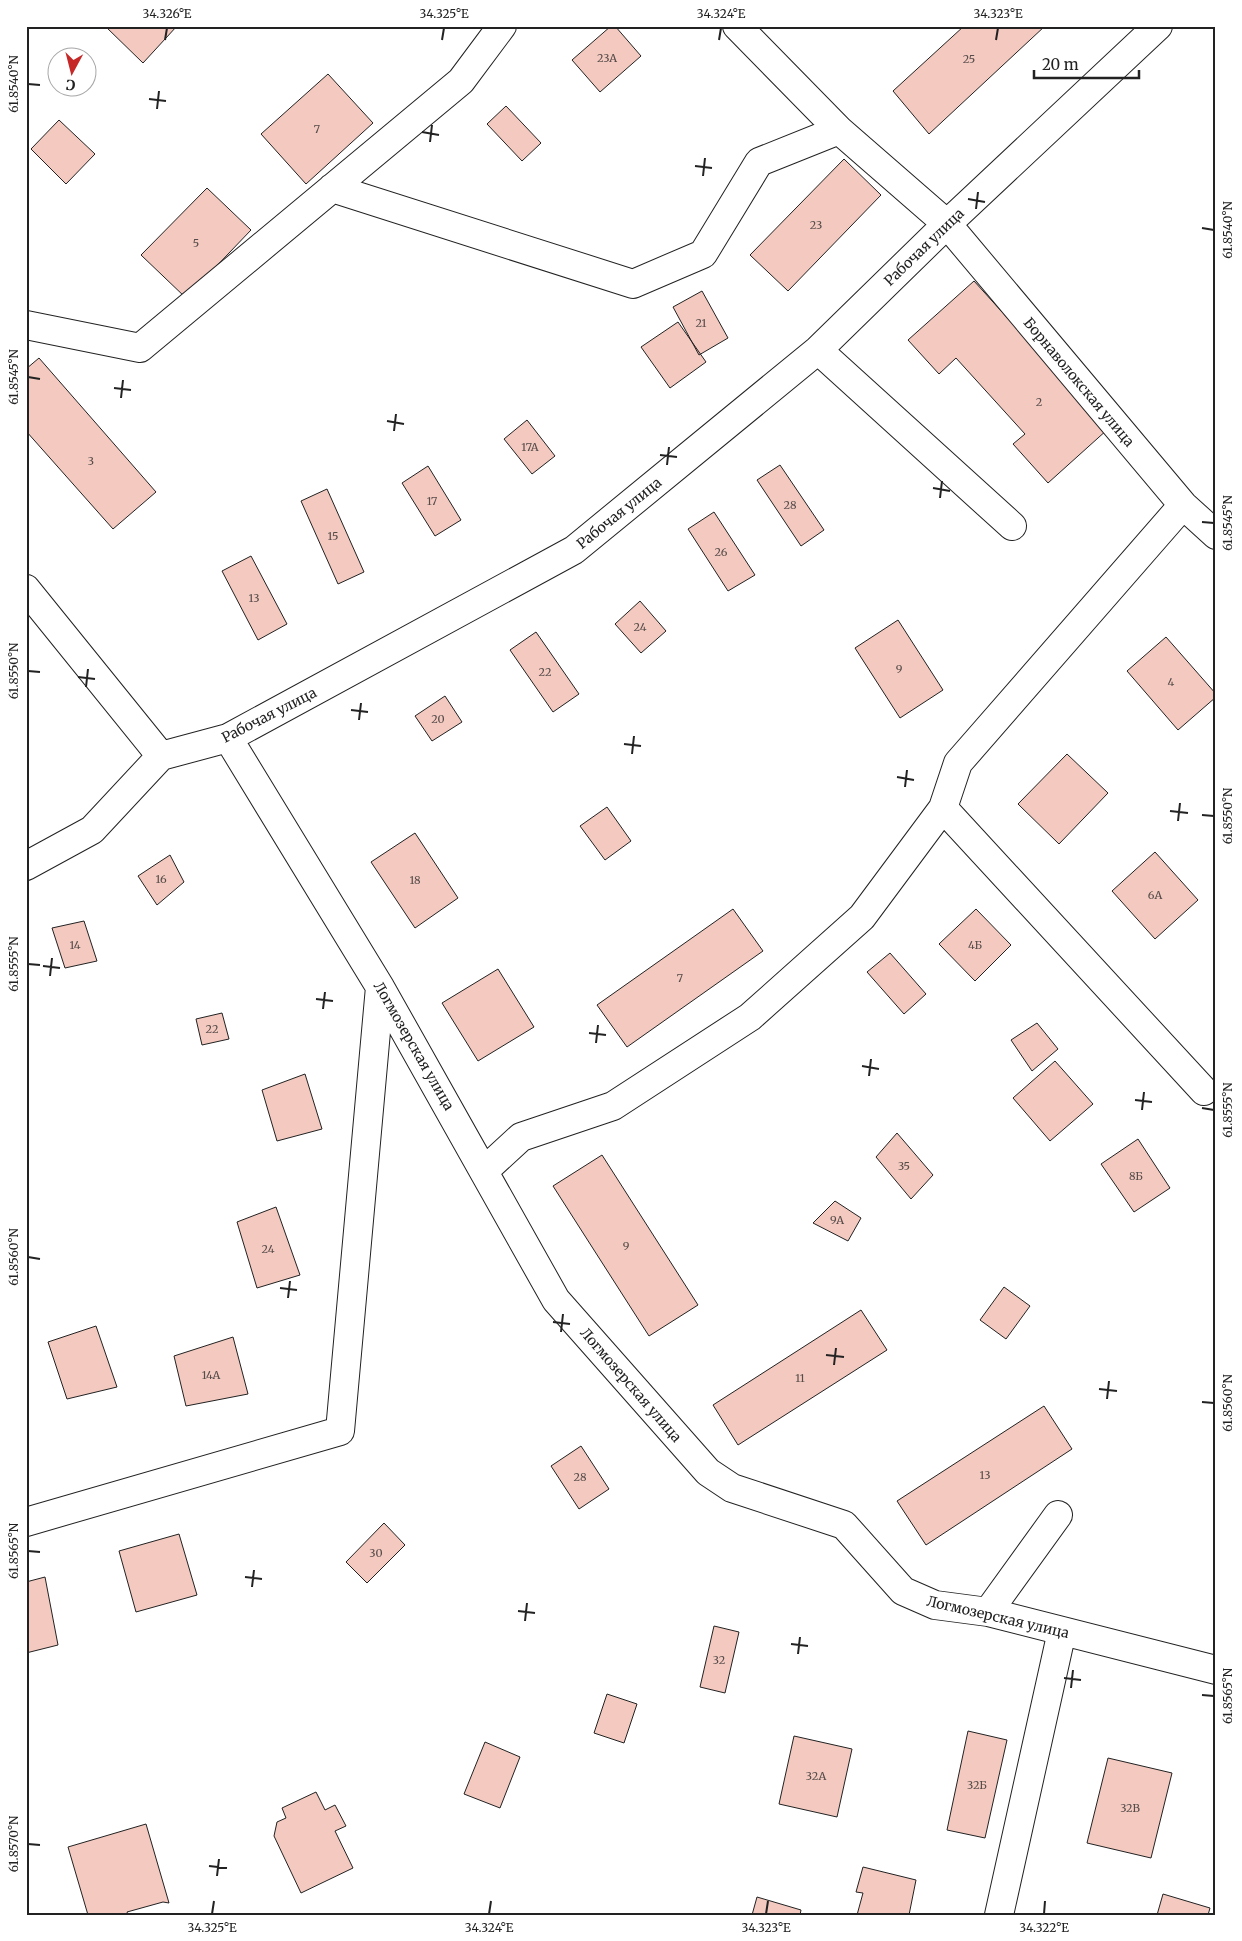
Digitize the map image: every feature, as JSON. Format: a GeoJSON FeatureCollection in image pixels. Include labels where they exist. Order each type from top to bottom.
{"type":"FeatureCollection","features":[{"type":"Feature","properties":{"kind":"street"},"geometry":{"type":"LineString","coordinates":[[26,325],[140,348],[461,82],[502,26]]}},
{"type":"Feature","properties":{"kind":"street","name":"Борнаволокская улица"},"geometry":{"type":"LineString","coordinates":[[737,26],[838,130],[947,224],[1183,504],[1216,536]]}},
{"type":"Feature","properties":{"kind":"street","name":"Рабочая улица"},"geometry":{"type":"LineString","coordinates":[[161,756],[228,738],[574,550],[818,350],[947,224],[1158,26]]}},
{"type":"Feature","properties":{"kind":"street"},"geometry":{"type":"LineString","coordinates":[[332,188],[633,284],[703,254],[759,162],[838,130]]}},
{"type":"Feature","properties":{"kind":"street"},"geometry":{"type":"LineString","coordinates":[[818,350],[1012,526]]}},
{"type":"Feature","properties":{"kind":"street"},"geometry":{"type":"LineString","coordinates":[[484,1171],[521,1137],[613,1106],[750,1017],[862,917],[943,808],[958,763],[1183,504]]}},
{"type":"Feature","properties":{"kind":"street"},"geometry":{"type":"LineString","coordinates":[[26,590],[161,756],[92,830],[26,866]]}},
{"type":"Feature","properties":{"kind":"street","name":"Логмозерская улица"},"geometry":{"type":"LineString","coordinates":[[228,738],[380,987],[556,1300],[708,1472],[732,1488],[844,1525],[903,1591],[935,1605],[988,1612],[1216,1670]]}},
{"type":"Feature","properties":{"kind":"street"},"geometry":{"type":"LineString","coordinates":[[943,808],[1204,1091]]}},
{"type":"Feature","properties":{"kind":"street"},"geometry":{"type":"LineString","coordinates":[[26,1522],[340,1431],[380,987]]}},
{"type":"Feature","properties":{"kind":"street"},"geometry":{"type":"LineString","coordinates":[[988,1612],[1058,1515]]}},
{"type":"Feature","properties":{"kind":"street"},"geometry":{"type":"LineString","coordinates":[[999,1915],[1062,1631]]}},
{"type":"Feature","properties":{"kind":"building"},"geometry":{"type":"Polygon","coordinates":[[[105,26],[177,26],[143,63],[105,26]]]}},
{"type":"Feature","properties":{"kind":"building"},"geometry":{"type":"Polygon","coordinates":[[[611,26],[615,26],[641,56],[600,92],[572,60],[611,26]]]}},
{"type":"Feature","properties":{"kind":"building"},"geometry":{"type":"Polygon","coordinates":[[[964,26],[1045,26],[929,134],[893,91],[964,26]]]}},
{"type":"Feature","properties":{"kind":"building"},"geometry":{"type":"Polygon","coordinates":[[[328,74],[373,123],[306,184],[261,134],[328,74]]]}},
{"type":"Feature","properties":{"kind":"building"},"geometry":{"type":"Polygon","coordinates":[[[506,106],[541,143],[522,161],[487,124],[506,106]]]}},
{"type":"Feature","properties":{"kind":"building"},"geometry":{"type":"Polygon","coordinates":[[[59,120],[95,154],[66,184],[31,149],[59,120]]]}},
{"type":"Feature","properties":{"kind":"building"},"geometry":{"type":"Polygon","coordinates":[[[844,159],[881,195],[788,291],[750,255],[844,159]]]}},
{"type":"Feature","properties":{"kind":"building"},"geometry":{"type":"Polygon","coordinates":[[[207,188],[251,230],[186,298],[141,255],[207,188]]]}},
{"type":"Feature","properties":{"kind":"building"},"geometry":{"type":"Polygon","coordinates":[[[974,281],[1108,429],[1048,483],[1013,444],[1025,434],[956,358],[939,374],[908,340],[974,281]]]}},
{"type":"Feature","properties":{"kind":"building"},"geometry":{"type":"Polygon","coordinates":[[[702,291],[728,338],[699,355],[673,307],[702,291]]]}},
{"type":"Feature","properties":{"kind":"building"},"geometry":{"type":"Polygon","coordinates":[[[678,322],[706,362],[670,388],[641,347],[678,322]]]}},
{"type":"Feature","properties":{"kind":"building"},"geometry":{"type":"Polygon","coordinates":[[[39,358],[156,492],[113,529],[26,431],[26,369],[39,358]]]}},
{"type":"Feature","properties":{"kind":"building"},"geometry":{"type":"Polygon","coordinates":[[[527,420],[555,456],[532,474],[504,439],[527,420]]]}},
{"type":"Feature","properties":{"kind":"building"},"geometry":{"type":"Polygon","coordinates":[[[780,465],[824,530],[801,546],[757,480],[780,465]]]}},
{"type":"Feature","properties":{"kind":"building"},"geometry":{"type":"Polygon","coordinates":[[[428,466],[461,520],[435,536],[402,483],[428,466]]]}},
{"type":"Feature","properties":{"kind":"building"},"geometry":{"type":"Polygon","coordinates":[[[327,489],[364,572],[338,584],[301,501],[327,489]]]}},
{"type":"Feature","properties":{"kind":"building"},"geometry":{"type":"Polygon","coordinates":[[[714,512],[755,575],[728,591],[688,529],[714,512]]]}},
{"type":"Feature","properties":{"kind":"building"},"geometry":{"type":"Polygon","coordinates":[[[251,556],[287,624],[258,640],[222,571],[251,556]]]}},
{"type":"Feature","properties":{"kind":"building"},"geometry":{"type":"Polygon","coordinates":[[[640,601],[666,631],[641,653],[615,624],[640,601]]]}},
{"type":"Feature","properties":{"kind":"building"},"geometry":{"type":"Polygon","coordinates":[[[898,620],[943,690],[900,718],[855,648],[898,620]]]}},
{"type":"Feature","properties":{"kind":"building"},"geometry":{"type":"Polygon","coordinates":[[[536,632],[579,694],[553,712],[510,650],[536,632]]]}},
{"type":"Feature","properties":{"kind":"building"},"geometry":{"type":"Polygon","coordinates":[[[1166,637],[1216,694],[1216,697],[1178,730],[1127,671],[1166,637]]]}},
{"type":"Feature","properties":{"kind":"building"},"geometry":{"type":"Polygon","coordinates":[[[445,696],[462,722],[432,741],[415,716],[445,696]]]}},
{"type":"Feature","properties":{"kind":"building"},"geometry":{"type":"Polygon","coordinates":[[[1067,754],[1108,793],[1059,844],[1018,804],[1067,754]]]}},
{"type":"Feature","properties":{"kind":"building"},"geometry":{"type":"Polygon","coordinates":[[[607,807],[631,841],[605,860],[580,826],[607,807]]]}},
{"type":"Feature","properties":{"kind":"building"},"geometry":{"type":"Polygon","coordinates":[[[415,833],[458,898],[415,928],[371,862],[415,833]]]}},
{"type":"Feature","properties":{"kind":"building"},"geometry":{"type":"Polygon","coordinates":[[[1155,852],[1198,900],[1155,939],[1112,891],[1155,852]]]}},
{"type":"Feature","properties":{"kind":"building"},"geometry":{"type":"Polygon","coordinates":[[[170,855],[184,882],[157,905],[138,876],[170,855]]]}},
{"type":"Feature","properties":{"kind":"building"},"geometry":{"type":"Polygon","coordinates":[[[733,909],[763,951],[627,1047],[597,1005],[733,909]]]}},
{"type":"Feature","properties":{"kind":"building"},"geometry":{"type":"Polygon","coordinates":[[[976,909],[1011,945],[975,981],[939,944],[976,909]]]}},
{"type":"Feature","properties":{"kind":"building"},"geometry":{"type":"Polygon","coordinates":[[[84,921],[97,961],[65,968],[52,928],[84,921]]]}},
{"type":"Feature","properties":{"kind":"building"},"geometry":{"type":"Polygon","coordinates":[[[890,953],[926,994],[904,1014],[867,972],[890,953]]]}},
{"type":"Feature","properties":{"kind":"building"},"geometry":{"type":"Polygon","coordinates":[[[498,969],[534,1027],[478,1061],[442,1003],[498,969]]]}},
{"type":"Feature","properties":{"kind":"building"},"geometry":{"type":"Polygon","coordinates":[[[222,1013],[229,1039],[202,1045],[196,1019],[222,1013]]]}},
{"type":"Feature","properties":{"kind":"building"},"geometry":{"type":"Polygon","coordinates":[[[1037,1023],[1058,1049],[1032,1071],[1011,1040],[1037,1023]]]}},
{"type":"Feature","properties":{"kind":"building"},"geometry":{"type":"Polygon","coordinates":[[[1055,1061],[1093,1104],[1050,1141],[1013,1098],[1055,1061]]]}},
{"type":"Feature","properties":{"kind":"building"},"geometry":{"type":"Polygon","coordinates":[[[305,1074],[322,1129],[277,1141],[262,1090],[305,1074]]]}},
{"type":"Feature","properties":{"kind":"building"},"geometry":{"type":"Polygon","coordinates":[[[897,1133],[933,1175],[911,1199],[876,1157],[897,1133]]]}},
{"type":"Feature","properties":{"kind":"building"},"geometry":{"type":"Polygon","coordinates":[[[1138,1139],[1170,1188],[1134,1212],[1101,1164],[1138,1139]]]}},
{"type":"Feature","properties":{"kind":"building"},"geometry":{"type":"Polygon","coordinates":[[[602,1155],[698,1305],[649,1336],[553,1186],[602,1155]]]}},
{"type":"Feature","properties":{"kind":"building"},"geometry":{"type":"Polygon","coordinates":[[[835,1201],[861,1218],[848,1241],[813,1223],[835,1201]]]}},
{"type":"Feature","properties":{"kind":"building"},"geometry":{"type":"Polygon","coordinates":[[[276,1207],[300,1275],[257,1288],[237,1222],[276,1207]]]}},
{"type":"Feature","properties":{"kind":"building"},"geometry":{"type":"Polygon","coordinates":[[[1004,1287],[1030,1306],[1006,1339],[980,1320],[1004,1287]]]}},
{"type":"Feature","properties":{"kind":"building"},"geometry":{"type":"Polygon","coordinates":[[[861,1310],[887,1350],[738,1445],[713,1405],[861,1310]]]}},
{"type":"Feature","properties":{"kind":"building"},"geometry":{"type":"Polygon","coordinates":[[[96,1326],[117,1387],[67,1399],[48,1342],[96,1326]]]}},
{"type":"Feature","properties":{"kind":"building"},"geometry":{"type":"Polygon","coordinates":[[[233,1337],[248,1394],[186,1406],[174,1356],[233,1337]]]}},
{"type":"Feature","properties":{"kind":"building"},"geometry":{"type":"Polygon","coordinates":[[[1044,1406],[1072,1449],[926,1545],[897,1501],[1044,1406]]]}},
{"type":"Feature","properties":{"kind":"building"},"geometry":{"type":"Polygon","coordinates":[[[581,1446],[609,1489],[579,1509],[551,1466],[581,1446]]]}},
{"type":"Feature","properties":{"kind":"building"},"geometry":{"type":"Polygon","coordinates":[[[384,1523],[405,1545],[367,1583],[346,1562],[384,1523]]]}},
{"type":"Feature","properties":{"kind":"building"},"geometry":{"type":"Polygon","coordinates":[[[179,1534],[197,1595],[136,1612],[119,1551],[179,1534]]]}},
{"type":"Feature","properties":{"kind":"building"},"geometry":{"type":"Polygon","coordinates":[[[45,1577],[58,1645],[26,1653],[26,1582],[45,1577]]]}},
{"type":"Feature","properties":{"kind":"building"},"geometry":{"type":"Polygon","coordinates":[[[714,1626],[739,1632],[725,1693],[700,1687],[714,1626]]]}},
{"type":"Feature","properties":{"kind":"building"},"geometry":{"type":"Polygon","coordinates":[[[607,1694],[637,1704],[624,1743],[594,1733],[607,1694]]]}},
{"type":"Feature","properties":{"kind":"building"},"geometry":{"type":"Polygon","coordinates":[[[968,1731],[1007,1740],[985,1838],[947,1830],[968,1731]]]}},
{"type":"Feature","properties":{"kind":"building"},"geometry":{"type":"Polygon","coordinates":[[[794,1736],[852,1749],[837,1817],[779,1804],[794,1736]]]}},
{"type":"Feature","properties":{"kind":"building"},"geometry":{"type":"Polygon","coordinates":[[[485,1742],[520,1757],[500,1808],[464,1794],[485,1742]]]}},
{"type":"Feature","properties":{"kind":"building"},"geometry":{"type":"Polygon","coordinates":[[[1108,1758],[1172,1773],[1151,1858],[1087,1843],[1108,1758]]]}},
{"type":"Feature","properties":{"kind":"building"},"geometry":{"type":"Polygon","coordinates":[[[316,1792],[325,1810],[335,1805],[346,1826],[335,1831],[353,1868],[301,1893],[274,1836],[277,1822],[286,1818],[282,1808],[316,1792]]]}},
{"type":"Feature","properties":{"kind":"building"},"geometry":{"type":"Polygon","coordinates":[[[146,1824],[169,1903],[163,1902],[127,1912],[128,1915],[88,1915],[68,1847],[146,1824]]]}},
{"type":"Feature","properties":{"kind":"building"},"geometry":{"type":"Polygon","coordinates":[[[863,1867],[916,1880],[909,1915],[857,1915],[863,1893],[856,1892],[863,1867]]]}},
{"type":"Feature","properties":{"kind":"building"},"geometry":{"type":"Polygon","coordinates":[[[1163,1894],[1210,1908],[1208,1915],[1157,1915],[1163,1894]]]}},
{"type":"Feature","properties":{"kind":"building"},"geometry":{"type":"Polygon","coordinates":[[[757,1897],[801,1910],[800,1915],[752,1915],[757,1897]]]}}]}
